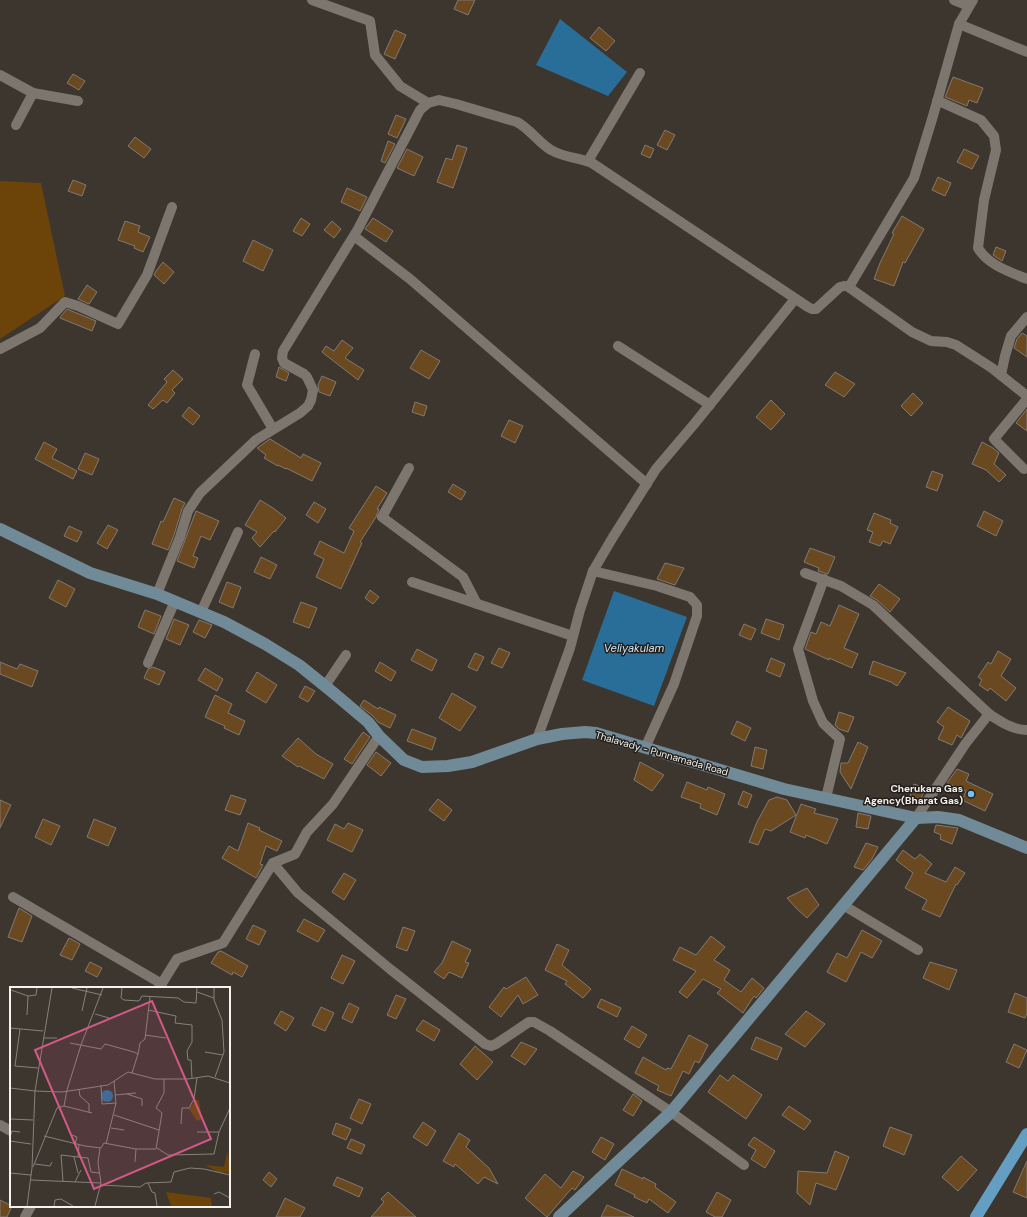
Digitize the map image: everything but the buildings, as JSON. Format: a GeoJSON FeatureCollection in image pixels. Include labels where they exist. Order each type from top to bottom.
{"type":"FeatureCollection","features":[{"type":"Feature","properties":{"kind":"main road","name":"Thalavady - Punnamada Road"},"geometry":{"type":"LineString","coordinates":[[0,529],[90,573],[157,594],[224,622],[279,652],[299,665],[368,722],[379,736],[404,760],[422,767],[448,766],[472,762],[537,739],[562,734],[584,732],[596,733],[784,789],[916,818],[938,817],[960,820],[1027,848]]}},
{"type":"Feature","properties":{"kind":"main road"},"geometry":{"type":"LineString","coordinates":[[559,1217],[671,1112],[916,818]]}},
{"type":"Feature","properties":{"kind":"main road"},"geometry":{"type":"LineString","coordinates":[[976,1217],[1027,1134]]}},
{"type":"Feature","properties":{"kind":"street"},"geometry":{"type":"LineString","coordinates":[[312,0],[370,21],[375,55],[400,86],[428,103]]}},
{"type":"Feature","properties":{"kind":"street"},"geometry":{"type":"LineString","coordinates":[[849,287],[914,178],[959,24],[971,3],[954,0]]}},
{"type":"Feature","properties":{"kind":"street"},"geometry":{"type":"LineString","coordinates":[[959,24],[1027,52]]}},
{"type":"Feature","properties":{"kind":"street"},"geometry":{"type":"LineString","coordinates":[[588,161],[640,73]]}},
{"type":"Feature","properties":{"kind":"street"},"geometry":{"type":"LineString","coordinates":[[0,75],[33,94],[78,101]]}},
{"type":"Feature","properties":{"kind":"street"},"geometry":{"type":"LineString","coordinates":[[16,125],[33,94]]}},
{"type":"Feature","properties":{"kind":"street"},"geometry":{"type":"LineString","coordinates":[[157,594],[180,537],[188,511],[200,493],[256,440],[304,410],[311,400],[312,390],[307,377],[284,364],[282,358],[283,351],[354,236],[391,168],[420,110],[428,103],[439,100],[517,122],[550,150],[570,158],[588,161],[810,308],[816,309],[840,287],[849,287],[912,332],[931,341],[947,342],[956,345],[1000,375],[1027,396]]}},
{"type":"Feature","properties":{"kind":"street"},"geometry":{"type":"LineString","coordinates":[[937,101],[944,102],[981,120],[994,136],[996,150],[984,200],[978,248],[983,256],[1004,270],[1027,279]]}},
{"type":"Feature","properties":{"kind":"street"},"geometry":{"type":"LineString","coordinates":[[0,349],[40,328],[65,302],[78,306],[118,324],[147,275],[172,208]]}},
{"type":"Feature","properties":{"kind":"street"},"geometry":{"type":"LineString","coordinates":[[354,236],[410,279],[647,484]]}},
{"type":"Feature","properties":{"kind":"street"},"geometry":{"type":"LineString","coordinates":[[537,739],[570,648],[593,571],[656,469],[710,405],[795,299]]}},
{"type":"Feature","properties":{"kind":"street"},"geometry":{"type":"LineString","coordinates":[[1000,375],[1004,356],[1011,336],[1027,317]]}},
{"type":"Feature","properties":{"kind":"street"},"geometry":{"type":"LineString","coordinates":[[618,346],[710,405]]}},
{"type":"Feature","properties":{"kind":"street"},"geometry":{"type":"LineString","coordinates":[[255,354],[247,385],[273,429]]}},
{"type":"Feature","properties":{"kind":"street"},"geometry":{"type":"LineString","coordinates":[[1024,469],[994,438],[1027,399]]}},
{"type":"Feature","properties":{"kind":"street"},"geometry":{"type":"LineString","coordinates":[[409,468],[382,517],[463,577],[477,604]]}},
{"type":"Feature","properties":{"kind":"street"},"geometry":{"type":"LineString","coordinates":[[201,612],[238,532]]}},
{"type":"Feature","properties":{"kind":"street"},"geometry":{"type":"LineString","coordinates":[[593,571],[657,586],[690,597],[697,604],[697,616],[674,684],[645,748]]}},
{"type":"Feature","properties":{"kind":"street"},"geometry":{"type":"LineString","coordinates":[[805,573],[841,586],[873,605],[989,714],[1004,724],[1019,730],[1027,730]]}},
{"type":"Feature","properties":{"kind":"street"},"geometry":{"type":"LineString","coordinates":[[824,579],[798,649],[813,701],[823,723],[840,739],[826,798]]}},
{"type":"Feature","properties":{"kind":"street"},"geometry":{"type":"LineString","coordinates":[[412,582],[573,636]]}},
{"type":"Feature","properties":{"kind":"street"},"geometry":{"type":"LineString","coordinates":[[148,663],[175,601]]}},
{"type":"Feature","properties":{"kind":"street"},"geometry":{"type":"LineString","coordinates":[[325,686],[346,655]]}},
{"type":"Feature","properties":{"kind":"street"},"geometry":{"type":"LineString","coordinates":[[916,818],[966,743],[989,714]]}},
{"type":"Feature","properties":{"kind":"street"},"geometry":{"type":"LineString","coordinates":[[13,897],[161,986],[177,958],[223,943],[273,863],[296,854],[307,832],[333,804],[379,736]]}},
{"type":"Feature","properties":{"kind":"street"},"geometry":{"type":"LineString","coordinates":[[273,863],[298,893],[390,969],[485,1044],[491,1046],[496,1044],[529,1022],[534,1022],[550,1031],[671,1112],[744,1165]]}},
{"type":"Feature","properties":{"kind":"street"},"geometry":{"type":"LineString","coordinates":[[844,905],[918,950]]}},
{"type":"Feature","properties":{"kind":"street"},"geometry":{"type":"LineString","coordinates":[[0,1125],[10,1130]]}},
{"type":"Feature","properties":{"kind":"street"},"geometry":{"type":"LineString","coordinates":[[25,1217],[30,1207]]}},
{"type":"Feature","properties":{"kind":"shaded area"},"geometry":{"type":"Polygon","coordinates":[[[0,181],[41,183],[65,296],[0,339],[0,181]]]}},
{"type":"Feature","properties":{"kind":"water"},"geometry":{"type":"Polygon","coordinates":[[[560,19],[627,72],[608,96],[536,65],[560,19]]]}},
{"type":"Feature","properties":{"kind":"water","name":"Veliyakulam"},"geometry":{"type":"Polygon","coordinates":[[[614,591],[687,617],[654,706],[582,680],[614,591]]]}},
{"type":"Feature","properties":{"kind":"place","name":"Cherukara Gas Agency(Bharat Gas)"},"geometry":{"type":"Point","coordinates":[971,794]}}]}
